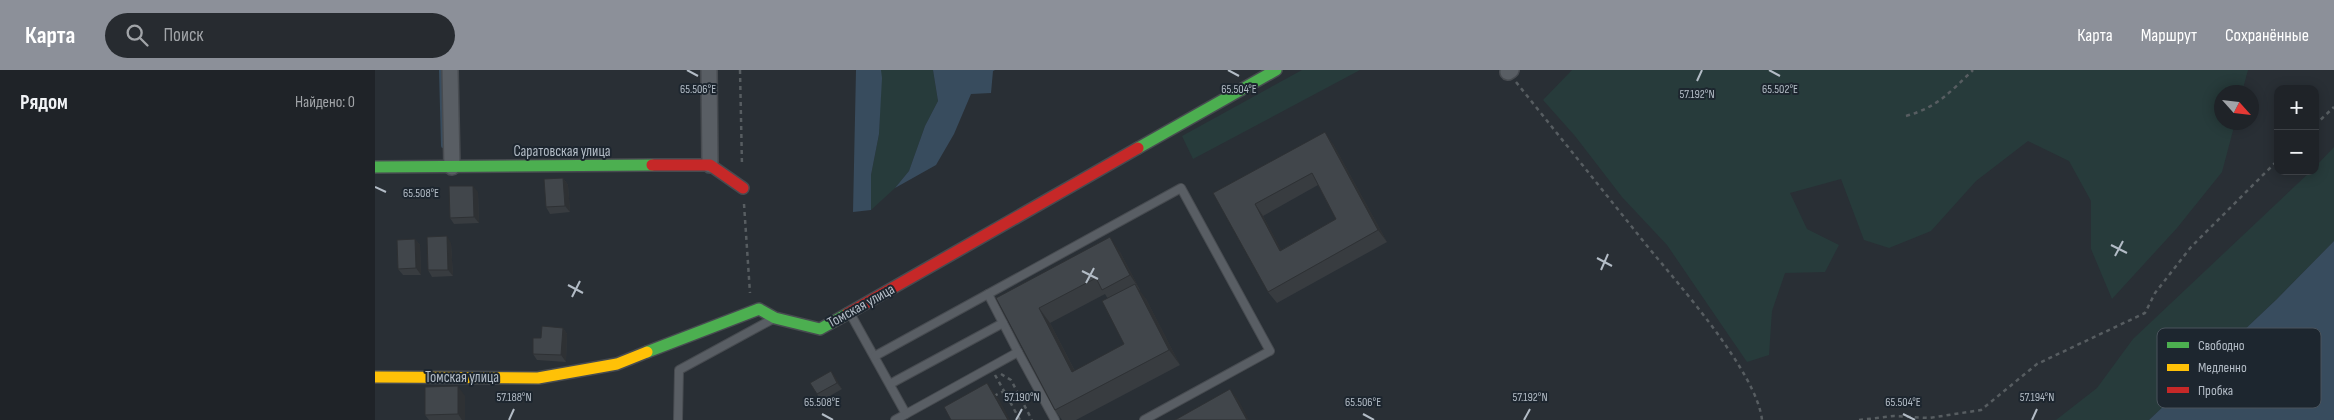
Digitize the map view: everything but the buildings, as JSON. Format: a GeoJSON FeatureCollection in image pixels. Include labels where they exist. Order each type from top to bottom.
{"type":"FeatureCollection","features":[{"type":"Feature","properties":{"kind":"street"},"geometry":{"type":"LineString","coordinates":[[450,70],[452,167]]}},
{"type":"Feature","properties":{"kind":"street"},"geometry":{"type":"LineString","coordinates":[[709,70],[710,165],[743,188]]}},
{"type":"Feature","properties":{"kind":"street","name":"Томская улица"},"geometry":{"type":"LineString","coordinates":[[375,377],[538,378],[617,364],[759,309],[775,318],[820,329],[1276,70]]}},
{"type":"Feature","properties":{"kind":"street","name":"Саратовская улица"},"geometry":{"type":"LineString","coordinates":[[375,167],[710,165]]}},
{"type":"Feature","properties":{"kind":"lane"},"geometry":{"type":"LineString","coordinates":[[875,356],[1181,188],[1270,351],[1144,420]]}},
{"type":"Feature","properties":{"kind":"lane"},"geometry":{"type":"LineString","coordinates":[[988,294],[1055,420]]}},
{"type":"Feature","properties":{"kind":"lane"},"geometry":{"type":"LineString","coordinates":[[850,313],[906,414]]}},
{"type":"Feature","properties":{"kind":"lane"},"geometry":{"type":"LineString","coordinates":[[678,420],[679,370],[775,318]]}},
{"type":"Feature","properties":{"kind":"lane"},"geometry":{"type":"LineString","coordinates":[[890,384],[1003,323]]}},
{"type":"Feature","properties":{"kind":"lane"},"geometry":{"type":"LineString","coordinates":[[895,420],[1018,352]]}},
{"type":"Feature","properties":{"kind":"path"},"geometry":{"type":"LineString","coordinates":[[1906,116],[1927,110],[1946,96],[1973,70]]}},
{"type":"Feature","properties":{"kind":"path"},"geometry":{"type":"LineString","coordinates":[[1509,71],[1712,327],[1747,381],[1761,410],[1762,420]]}},
{"type":"Feature","properties":{"kind":"path"},"geometry":{"type":"LineString","coordinates":[[2319,121],[2334,107]]}},
{"type":"Feature","properties":{"kind":"path"},"geometry":{"type":"LineString","coordinates":[[1859,420],[1894,416],[1929,418],[1981,410],[2037,364],[2145,313],[2155,293],[2191,247],[2274,164]]}},
{"type":"Feature","properties":{"kind":"path"},"geometry":{"type":"LineString","coordinates":[[991,367],[1020,420]]}},
{"type":"Feature","properties":{"kind":"path"},"geometry":{"type":"LineString","coordinates":[[987,380],[1002,374],[1011,380],[1032,420]]}},
{"type":"Feature","properties":{"kind":"path"},"geometry":{"type":"LineString","coordinates":[[986,401],[1004,391]]}},
{"type":"Feature","properties":{"kind":"green space"},"geometry":{"type":"Polygon","coordinates":[[[881,70],[933,70],[938,101],[925,126],[909,171],[895,188],[871,210],[871,175],[879,134],[881,70]]]}},
{"type":"Feature","properties":{"kind":"green space"},"geometry":{"type":"Polygon","coordinates":[[[1302,70],[1360,70],[1193,159],[1182,136],[1302,70]]]}},
{"type":"Feature","properties":{"kind":"green space"},"geometry":{"type":"Polygon","coordinates":[[[1572,70],[2248,70],[2244,85],[2214,85],[2214,130],[2233,130],[2222,172],[2177,228],[2112,299],[2091,249],[2091,201],[2069,161],[2028,141],[1976,181],[1931,231],[1889,248],[1864,240],[1841,179],[1790,193],[1807,229],[1839,245],[1825,272],[1785,273],[1772,311],[1769,355],[1747,362],[1667,245],[1622,197],[1575,136],[1543,100],[1572,70]]]}},
{"type":"Feature","properties":{"kind":"green space"},"geometry":{"type":"Polygon","coordinates":[[[2334,147],[2334,241],[2277,299],[2246,328],[2157,328],[2157,408],[2162,408],[2149,420],[2056,420],[2097,388],[2133,339],[2307,175],[2319,175],[2319,163],[2334,147]]]}},
{"type":"Feature","properties":{"kind":"water"},"geometry":{"type":"Polygon","coordinates":[[[856,70],[881,70],[882,78],[879,134],[871,175],[871,210],[853,212],[856,70]]]}},
{"type":"Feature","properties":{"kind":"water"},"geometry":{"type":"Polygon","coordinates":[[[933,70],[995,70],[993,71],[991,93],[971,94],[954,134],[936,165],[895,188],[909,171],[925,126],[938,101],[933,70]]]}},
{"type":"Feature","properties":{"kind":"water"},"geometry":{"type":"Polygon","coordinates":[[[2334,241],[2334,420],[2149,420],[2162,408],[2321,408],[2321,328],[2246,328],[2334,241]]]}},
{"type":"Feature","properties":{"kind":"waterway"},"geometry":{"type":"LineString","coordinates":[[441,70],[443,146]]}},
{"type":"Feature","properties":{"kind":"traffic: fast"},"geometry":{"type":"LineString","coordinates":[[1138,148],[1276,70]]}},
{"type":"Feature","properties":{"kind":"traffic: fast"},"geometry":{"type":"LineString","coordinates":[[375,167],[652,165]]}},
{"type":"Feature","properties":{"kind":"traffic: fast"},"geometry":{"type":"LineString","coordinates":[[647,352],[759,309],[775,318],[820,329],[847,314]]}},
{"type":"Feature","properties":{"kind":"traffic: slow"},"geometry":{"type":"LineString","coordinates":[[375,377],[538,378],[617,364],[647,352]]}},
{"type":"Feature","properties":{"kind":"traffic: jam"},"geometry":{"type":"LineString","coordinates":[[847,314],[1138,148]]}},
{"type":"Feature","properties":{"kind":"traffic: jam"},"geometry":{"type":"LineString","coordinates":[[652,165],[710,165],[743,188]]}}]}
